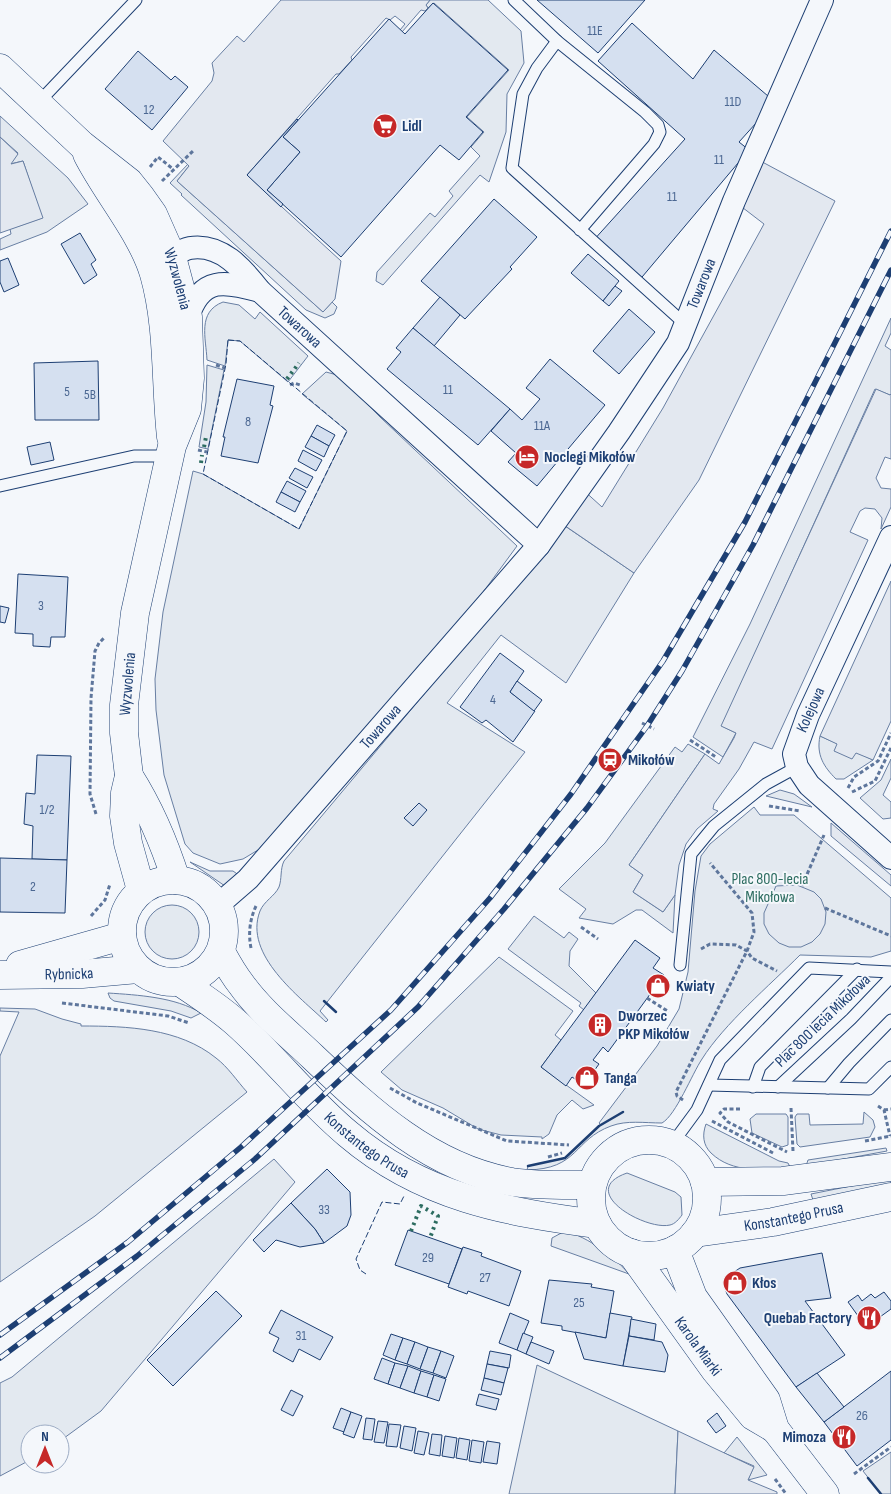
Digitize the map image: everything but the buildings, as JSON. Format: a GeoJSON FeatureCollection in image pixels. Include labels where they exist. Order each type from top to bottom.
{"type":"FeatureCollection","features":[{"type":"Feature","properties":{"kind":"street","name":"Towarowa"},"geometry":{"type":"LineString","coordinates":[[218,905],[258,868],[539,545],[625,424],[678,343],[734,201],[822,0]]}},
{"type":"Feature","properties":{"kind":"street","name":"Wyzwolenia"},"geometry":{"type":"LineString","coordinates":[[0,68],[82,144],[129,182],[153,214],[162,265],[170,451]]}},
{"type":"Feature","properties":{"kind":"street","name":"Towarowa"},"geometry":{"type":"LineString","coordinates":[[162,265],[189,248],[207,248],[218,251],[246,272],[260,291],[539,545]]}},
{"type":"Feature","properties":{"kind":"street","name":"Wyzwolenia"},"geometry":{"type":"LineString","coordinates":[[142,890],[128,843],[124,816],[125,793],[129,776],[124,733],[124,705],[135,614],[170,451],[186,408],[190,378],[188,317],[162,265]]}},
{"type":"Feature","properties":{"kind":"street","name":"Towarowa"},"geometry":{"type":"LineString","coordinates":[[188,317],[198,294],[212,286],[236,284],[260,291]]}},
{"type":"Feature","properties":{"kind":"street","name":"Kolejowa"},"geometry":{"type":"LineString","coordinates":[[797,767],[794,754],[798,740],[891,537]]}},
{"type":"Feature","properties":{"kind":"street"},"geometry":{"type":"LineString","coordinates":[[797,767],[809,785],[891,858]]}},
{"type":"Feature","properties":{"kind":"street","name":"Wyzwolenia"},"geometry":{"type":"LineString","coordinates":[[129,776],[146,802],[163,838],[176,880]]}},
{"type":"Feature","properties":{"kind":"street"},"geometry":{"type":"LineString","coordinates":[[176,880],[193,883],[207,892],[218,905],[225,928],[221,952],[211,966],[197,977],[180,982],[164,982],[138,969],[127,953],[122,936],[123,919],[130,904],[142,890],[158,882],[176,880]]}},
{"type":"Feature","properties":{"kind":"street","name":"Rybnicka"},"geometry":{"type":"LineString","coordinates":[[0,971],[122,936]]}},
{"type":"Feature","properties":{"kind":"street","name":"Konstantego Prusa"},"geometry":{"type":"LineString","coordinates":[[221,952],[242,986],[261,1007],[365,1106],[404,1135],[434,1154],[466,1168],[510,1182],[544,1186],[592,1185]]}},
{"type":"Feature","properties":{"kind":"street","name":"Rybnicka"},"geometry":{"type":"LineString","coordinates":[[0,975],[82,974],[138,969]]}},
{"type":"Feature","properties":{"kind":"street","name":"Konstantego Prusa"},"geometry":{"type":"LineString","coordinates":[[180,982],[236,1022],[348,1135],[385,1161],[456,1197],[506,1211],[597,1224]]}},
{"type":"Feature","properties":{"kind":"street"},"geometry":{"type":"LineString","coordinates":[[639,1140],[656,1140],[672,1144],[687,1153],[698,1167],[705,1182],[708,1200],[704,1218],[695,1233],[675,1250],[646,1256],[631,1254],[617,1247],[605,1237],[597,1224],[590,1198],[592,1185],[598,1169],[608,1156],[623,1146],[639,1140]]}},
{"type":"Feature","properties":{"kind":"street","name":"Konstantego Prusa"},"geometry":{"type":"LineString","coordinates":[[705,1182],[792,1180],[891,1167]]}},
{"type":"Feature","properties":{"kind":"street","name":"Konstantego Prusa"},"geometry":{"type":"LineString","coordinates":[[695,1233],[773,1222],[891,1197]]}},
{"type":"Feature","properties":{"kind":"street","name":"Karola Miarki"},"geometry":{"type":"LineString","coordinates":[[675,1250],[693,1297],[766,1400],[774,1429]]}},
{"type":"Feature","properties":{"kind":"street","name":"Karola Miarki"},"geometry":{"type":"LineString","coordinates":[[631,1254],[715,1370],[752,1416],[774,1429],[825,1494]]}},
{"type":"Feature","properties":{"kind":"lane"},"geometry":{"type":"LineString","coordinates":[[38,103],[136,0]]}},
{"type":"Feature","properties":{"kind":"lane"},"geometry":{"type":"LineString","coordinates":[[514,0],[557,41],[645,112],[658,125],[660,132],[654,144],[580,230]]}},
{"type":"Feature","properties":{"kind":"lane"},"geometry":{"type":"LineString","coordinates":[[557,41],[537,68],[523,94],[512,168],[685,324]]}},
{"type":"Feature","properties":{"kind":"lane"},"geometry":{"type":"LineString","coordinates":[[0,486],[134,456],[170,451]]}},
{"type":"Feature","properties":{"kind":"lane"},"geometry":{"type":"LineString","coordinates":[[680,965],[691,854],[714,826],[766,784],[797,767]]}},
{"type":"Feature","properties":{"kind":"lane","name":"Plac 800 lecia Mikołowa"},"geometry":{"type":"LineString","coordinates":[[672,1144],[697,1110],[720,1060],[809,968],[891,972]]}},
{"type":"Feature","properties":{"kind":"lane","name":"Plac 800 lecia Mikołowa"},"geometry":{"type":"LineString","coordinates":[[752,1087],[760,1066],[857,969]]}},
{"type":"Feature","properties":{"kind":"lane","name":"Plac 800 lecia Mikołowa"},"geometry":{"type":"LineString","coordinates":[[778,1088],[851,1019],[891,977]]}},
{"type":"Feature","properties":{"kind":"lane"},"geometry":{"type":"LineString","coordinates":[[828,1088],[849,1063],[891,1020]]}},
{"type":"Feature","properties":{"kind":"lane","name":"Plac 800 lecia Mikołowa"},"geometry":{"type":"LineString","coordinates":[[709,1085],[869,1089],[891,1067]]}},
{"type":"Feature","properties":{"kind":"path"},"geometry":{"type":"LineString","coordinates":[[157,186],[193,151]]}},
{"type":"Feature","properties":{"kind":"path"},"geometry":{"type":"LineString","coordinates":[[290,385],[294,383],[300,384]]}},
{"type":"Feature","properties":{"kind":"path"},"geometry":{"type":"LineString","coordinates":[[642,723],[654,729]]}},
{"type":"Feature","properties":{"kind":"path"},"geometry":{"type":"LineString","coordinates":[[891,733],[878,761],[854,777],[844,794],[874,781],[891,748]]}},
{"type":"Feature","properties":{"kind":"path"},"geometry":{"type":"LineString","coordinates":[[690,740],[716,757]]}},
{"type":"Feature","properties":{"kind":"path"},"geometry":{"type":"LineString","coordinates":[[90,794],[97,815]]}},
{"type":"Feature","properties":{"kind":"path"},"geometry":{"type":"LineString","coordinates":[[762,805],[788,808],[804,813]]}},
{"type":"Feature","properties":{"kind":"path"},"geometry":{"type":"LineString","coordinates":[[802,886],[802,880],[824,835]]}},
{"type":"Feature","properties":{"kind":"path"},"geometry":{"type":"LineString","coordinates":[[680,1097],[676,1092],[747,951],[754,932],[752,913],[696,846]]}},
{"type":"Feature","properties":{"kind":"path"},"geometry":{"type":"LineString","coordinates":[[252,953],[249,938],[252,916],[258,900],[267,892],[258,868]]}},
{"type":"Feature","properties":{"kind":"path"},"geometry":{"type":"LineString","coordinates":[[85,922],[108,894],[109,875]]}},
{"type":"Feature","properties":{"kind":"path"},"geometry":{"type":"LineString","coordinates":[[825,908],[891,936]]}},
{"type":"Feature","properties":{"kind":"path"},"geometry":{"type":"LineString","coordinates":[[581,927],[598,939]]}},
{"type":"Feature","properties":{"kind":"path"},"geometry":{"type":"LineString","coordinates":[[680,965],[693,968],[699,951],[710,944],[729,944],[747,951],[752,958],[777,971]]}},
{"type":"Feature","properties":{"kind":"path"},"geometry":{"type":"LineString","coordinates":[[647,998],[669,1012]]}},
{"type":"Feature","properties":{"kind":"path"},"geometry":{"type":"LineString","coordinates":[[104,1008],[168,1016],[195,1026]]}},
{"type":"Feature","properties":{"kind":"path"},"geometry":{"type":"LineString","coordinates":[[700,1047],[704,1050]]}},
{"type":"Feature","properties":{"kind":"path"},"geometry":{"type":"LineString","coordinates":[[385,1085],[417,1103],[507,1141],[569,1145]]}},
{"type":"Feature","properties":{"kind":"path"},"geometry":{"type":"LineString","coordinates":[[878,1106],[884,1110],[891,1109]]}},
{"type":"Feature","properties":{"kind":"path"},"geometry":{"type":"LineString","coordinates":[[791,1108],[793,1151]]}},
{"type":"Feature","properties":{"kind":"path"},"geometry":{"type":"LineString","coordinates":[[740,1109],[724,1109],[720,1113],[728,1122],[784,1152]]}},
{"type":"Feature","properties":{"kind":"path"},"geometry":{"type":"LineString","coordinates":[[884,1110],[890,1136]]}},
{"type":"Feature","properties":{"kind":"path"},"geometry":{"type":"LineString","coordinates":[[708,1118],[775,1154]]}},
{"type":"Feature","properties":{"kind":"path"},"geometry":{"type":"LineString","coordinates":[[854,1474],[891,1447]]}},
{"type":"Feature","properties":{"kind":"path"},"geometry":{"type":"LineString","coordinates":[[774,1478],[786,1494]]}},
{"type":"Feature","properties":{"kind":"green space"},"geometry":{"type":"Polygon","coordinates":[[[430,0],[488,0],[521,31],[524,63],[507,94],[506,132],[489,182],[480,175],[383,285],[376,281],[377,272],[430,213],[435,217],[453,196],[449,191],[480,156],[471,147],[484,132],[467,117],[509,70],[434,3],[428,8],[426,5],[430,0]]]}},
{"type":"Feature","properties":{"kind":"green space"},"geometry":{"type":"Polygon","coordinates":[[[0,116],[68,178],[88,204],[47,232],[0,250],[0,239],[11,234],[10,229],[42,218],[23,161],[10,164],[18,153],[0,137],[0,116]]]}},
{"type":"Feature","properties":{"kind":"green space"},"geometry":{"type":"Polygon","coordinates":[[[188,164],[189,166],[177,181],[323,312],[332,302],[337,307],[334,314],[325,318],[306,310],[181,195],[170,183],[188,164]]]}},
{"type":"Feature","properties":{"kind":"green space"},"geometry":{"type":"Polygon","coordinates":[[[223,302],[239,305],[255,319],[260,312],[308,356],[288,382],[240,341],[228,340],[225,366],[207,360],[206,319],[209,312],[215,306],[223,302]]]}},
{"type":"Feature","properties":{"kind":"green space"},"geometry":{"type":"Polygon","coordinates":[[[891,318],[891,333],[885,346],[891,350],[891,394],[875,389],[722,726],[736,733],[723,757],[693,737],[750,624],[891,318]]]}},
{"type":"Feature","properties":{"kind":"green space"},"geometry":{"type":"Polygon","coordinates":[[[207,365],[224,370],[208,449],[199,447],[206,402],[207,365]]]}},
{"type":"Feature","properties":{"kind":"green space"},"geometry":{"type":"Polygon","coordinates":[[[326,372],[341,376],[380,417],[517,546],[453,633],[316,790],[258,850],[243,859],[220,864],[193,853],[185,844],[164,775],[156,710],[155,679],[163,612],[193,471],[203,474],[299,529],[347,431],[302,394],[326,372]]]}},
{"type":"Feature","properties":{"kind":"green space"},"geometry":{"type":"Polygon","coordinates":[[[565,526],[634,573],[566,683],[501,635],[447,703],[525,752],[320,1011],[328,1020],[326,1022],[277,974],[259,943],[257,927],[260,911],[279,887],[284,861],[565,526]]]}},
{"type":"Feature","properties":{"kind":"green space"},"geometry":{"type":"Polygon","coordinates":[[[820,736],[838,744],[835,751],[856,752],[873,760],[844,779],[836,779],[828,770],[820,755],[820,736]]]}},
{"type":"Feature","properties":{"kind":"green space"},"geometry":{"type":"Polygon","coordinates":[[[688,744],[705,754],[629,865],[643,875],[633,892],[663,912],[675,895],[673,933],[642,910],[636,910],[613,924],[579,918],[586,909],[559,889],[605,843],[675,747],[682,752],[688,744]]]}},
{"type":"Feature","properties":{"kind":"green space"},"geometry":{"type":"Polygon","coordinates":[[[891,759],[891,778],[883,795],[891,802],[891,818],[883,819],[860,798],[881,780],[891,759]]]}},
{"type":"Feature","properties":{"kind":"green space"},"geometry":{"type":"Polygon","coordinates":[[[780,790],[794,794],[812,807],[766,796],[780,790]]]}},
{"type":"Feature","properties":{"kind":"green space","name":"Plac 800-lecia Mikołowa"},"geometry":{"type":"Polygon","coordinates":[[[754,807],[760,815],[794,815],[891,898],[891,951],[871,957],[800,955],[722,1032],[702,1059],[673,1112],[662,1123],[629,1122],[611,1126],[589,1139],[557,1165],[527,1170],[528,1166],[565,1158],[601,1125],[599,1123],[657,1046],[679,1009],[688,972],[695,891],[701,856],[710,844],[754,807]]]}},
{"type":"Feature","properties":{"kind":"green space"},"geometry":{"type":"Polygon","coordinates":[[[190,862],[210,871],[233,871],[240,876],[225,886],[190,862]]]}},
{"type":"Feature","properties":{"kind":"green space"},"geometry":{"type":"Polygon","coordinates":[[[172,905],[182,907],[191,913],[197,922],[199,932],[197,942],[191,951],[182,957],[172,959],[162,957],[153,951],[147,942],[145,932],[147,922],[153,913],[162,907],[172,905]]]}},
{"type":"Feature","properties":{"kind":"green space"},"geometry":{"type":"Polygon","coordinates":[[[534,916],[564,938],[569,932],[578,939],[570,951],[569,966],[596,993],[584,1010],[579,1006],[581,1003],[508,949],[534,916]]]}},
{"type":"Feature","properties":{"kind":"green space"},"geometry":{"type":"Polygon","coordinates":[[[499,957],[573,1011],[555,1035],[561,1040],[541,1067],[594,1105],[583,1109],[572,1100],[557,1115],[549,1134],[542,1139],[542,1137],[501,1135],[478,1129],[443,1108],[402,1090],[381,1072],[499,957]]]}},
{"type":"Feature","properties":{"kind":"green space"},"geometry":{"type":"Polygon","coordinates":[[[108,993],[168,1000],[180,1003],[201,1013],[191,1018],[171,1011],[114,1001],[108,993]]]}},
{"type":"Feature","properties":{"kind":"green space"},"geometry":{"type":"Polygon","coordinates":[[[0,1008],[35,1009],[81,1024],[81,1026],[134,1028],[186,1040],[216,1058],[247,1092],[95,1216],[0,1282],[0,1056],[19,1012],[0,1011],[0,1008]]]}},
{"type":"Feature","properties":{"kind":"green space"},"geometry":{"type":"Polygon","coordinates":[[[864,1112],[873,1120],[875,1127],[870,1137],[800,1147],[797,1144],[795,1117],[797,1114],[809,1114],[810,1125],[863,1124],[864,1112]]]}},
{"type":"Feature","properties":{"kind":"green space"},"geometry":{"type":"Polygon","coordinates":[[[756,1114],[786,1114],[788,1117],[788,1145],[782,1147],[752,1133],[750,1119],[756,1114]]]}},
{"type":"Feature","properties":{"kind":"green space"},"geometry":{"type":"Polygon","coordinates":[[[706,1124],[779,1161],[788,1163],[791,1169],[749,1169],[720,1160],[708,1150],[705,1143],[704,1132],[706,1124]]]}},
{"type":"Feature","properties":{"kind":"green space"},"geometry":{"type":"Polygon","coordinates":[[[886,1148],[887,1151],[806,1166],[808,1160],[886,1148]]]}},
{"type":"Feature","properties":{"kind":"green space"},"geometry":{"type":"Polygon","coordinates":[[[274,1159],[295,1182],[101,1411],[70,1434],[70,1424],[20,1424],[20,1465],[0,1476],[0,1383],[12,1377],[274,1159]]]}},
{"type":"Feature","properties":{"kind":"green space"},"geometry":{"type":"Polygon","coordinates":[[[627,1173],[675,1192],[681,1197],[682,1215],[674,1224],[659,1225],[646,1222],[632,1216],[611,1199],[608,1190],[613,1181],[627,1173]]]}},
{"type":"Feature","properties":{"kind":"green space"},"geometry":{"type":"Polygon","coordinates":[[[891,1178],[891,1185],[813,1200],[811,1194],[891,1178]]]}},
{"type":"Feature","properties":{"kind":"green space"},"geometry":{"type":"Polygon","coordinates":[[[565,1231],[583,1238],[600,1248],[629,1274],[551,1246],[552,1238],[565,1231]]]}},
{"type":"Feature","properties":{"kind":"green space"},"geometry":{"type":"Polygon","coordinates":[[[537,1365],[678,1431],[675,1494],[509,1494],[537,1365]]]}},
{"type":"Feature","properties":{"kind":"green space"},"geometry":{"type":"Polygon","coordinates":[[[737,1437],[767,1475],[748,1480],[754,1466],[724,1453],[737,1437]]]}},
{"type":"Feature","properties":{"kind":"green space"},"geometry":{"type":"Polygon","coordinates":[[[891,1452],[891,1494],[881,1494],[863,1471],[891,1452]]]}},
{"type":"Feature","properties":{"kind":"shaded area"},"geometry":{"type":"Polygon","coordinates":[[[281,0],[430,0],[426,5],[428,8],[425,11],[421,10],[402,32],[400,30],[405,24],[395,16],[390,20],[386,18],[351,57],[352,60],[339,74],[336,74],[247,175],[341,261],[335,299],[323,312],[177,181],[189,166],[163,141],[212,81],[214,73],[212,63],[237,36],[244,42],[281,0]]]}},
{"type":"Feature","properties":{"kind":"shaded area"},"geometry":{"type":"Polygon","coordinates":[[[0,137],[18,154],[11,164],[23,161],[43,218],[0,233],[0,137]]]}},
{"type":"Feature","properties":{"kind":"shaded area"},"geometry":{"type":"Polygon","coordinates":[[[753,157],[835,201],[699,480],[634,573],[558,521],[581,488],[602,507],[663,408],[764,224],[734,201],[753,157]]]}},
{"type":"Feature","properties":{"kind":"shaded area"},"geometry":{"type":"Polygon","coordinates":[[[876,389],[891,394],[891,459],[885,457],[876,478],[881,488],[891,489],[891,507],[881,529],[882,518],[875,509],[865,508],[860,511],[850,532],[868,540],[772,749],[754,742],[739,769],[714,804],[713,809],[718,811],[697,829],[686,844],[679,865],[675,895],[663,912],[633,892],[643,875],[629,865],[705,754],[719,764],[734,738],[736,733],[721,726],[876,389]]]}},
{"type":"Feature","properties":{"kind":"shaded area"},"geometry":{"type":"Polygon","coordinates":[[[891,581],[891,721],[873,760],[856,753],[852,759],[834,751],[837,744],[820,736],[891,581]]]}},
{"type":"Feature","properties":{"kind":"shaded area"},"geometry":{"type":"Polygon","coordinates":[[[831,823],[891,875],[891,886],[831,836],[831,823]]]}},
{"type":"Feature","properties":{"kind":"shaded area"},"geometry":{"type":"Polygon","coordinates":[[[797,885],[814,892],[821,899],[826,912],[825,924],[820,934],[812,942],[801,947],[789,947],[779,943],[769,934],[764,924],[764,913],[776,886],[797,885]]]}},
{"type":"Feature","properties":{"kind":"shaded area"},"geometry":{"type":"Polygon","coordinates":[[[678,1431],[754,1467],[748,1480],[777,1492],[777,1494],[675,1494],[678,1431]]]}},
{"type":"Feature","properties":{"kind":"railway"},"geometry":{"type":"LineString","coordinates":[[0,1335],[128,1242],[241,1147],[391,1010],[490,898],[571,794],[663,661],[745,522],[891,231]]}},
{"type":"Feature","properties":{"kind":"railway"},"geometry":{"type":"LineString","coordinates":[[0,1358],[137,1256],[255,1159],[418,1007],[504,909],[587,808],[647,726],[682,671],[753,545],[891,270]]}},
{"type":"Feature","properties":{"kind":"hedge"},"geometry":{"type":"LineString","coordinates":[[287,379],[299,363]]}},
{"type":"Feature","properties":{"kind":"hedge"},"geometry":{"type":"LineString","coordinates":[[204,447],[206,437]]}},
{"type":"Feature","properties":{"kind":"hedge"},"geometry":{"type":"LineString","coordinates":[[201,463],[202,455]]}},
{"type":"Feature","properties":{"kind":"hedge"},"geometry":{"type":"LineString","coordinates":[[411,1231],[421,1206],[438,1216],[430,1238]]}},
{"type":"Feature","properties":{"kind":"fence"},"geometry":{"type":"LineString","coordinates":[[228,340],[240,341],[347,431],[299,529],[203,474],[226,364],[228,340]]}},
{"type":"Feature","properties":{"kind":"fence"},"geometry":{"type":"LineString","coordinates":[[366,1274],[360,1270],[356,1259],[382,1202],[400,1204],[404,1196]]}},
{"type":"Feature","properties":{"kind":"wall"},"geometry":{"type":"LineString","coordinates":[[324,1001],[336,1012]]}},
{"type":"Feature","properties":{"kind":"wall"},"geometry":{"type":"LineString","coordinates":[[528,1166],[565,1158],[599,1126],[623,1112]]}},
{"type":"Feature","properties":{"kind":"wall"},"geometry":{"type":"LineString","coordinates":[[868,1478],[881,1494]]}},
{"type":"Feature","properties":{"kind":"place","name":"Lidl"},"geometry":{"type":"Point","coordinates":[385,126]}},
{"type":"Feature","properties":{"kind":"place","name":"Noclegi Mikołów"},"geometry":{"type":"Point","coordinates":[527,457]}},
{"type":"Feature","properties":{"kind":"place","name":"Mikołów"},"geometry":{"type":"Point","coordinates":[610,760]}},
{"type":"Feature","properties":{"kind":"place","name":"Kwiaty"},"geometry":{"type":"Point","coordinates":[658,986]}},
{"type":"Feature","properties":{"kind":"place","name":"Dworzec PKP Mikołów"},"geometry":{"type":"Point","coordinates":[600,1025]}},
{"type":"Feature","properties":{"kind":"place","name":"Tanga"},"geometry":{"type":"Point","coordinates":[587,1078]}},
{"type":"Feature","properties":{"kind":"place","name":"Kłos"},"geometry":{"type":"Point","coordinates":[735,1283]}},
{"type":"Feature","properties":{"kind":"place","name":"Quebab Factory"},"geometry":{"type":"Point","coordinates":[869,1318]}},
{"type":"Feature","properties":{"kind":"place","name":"Mimoza"},"geometry":{"type":"Point","coordinates":[844,1437]}}]}
